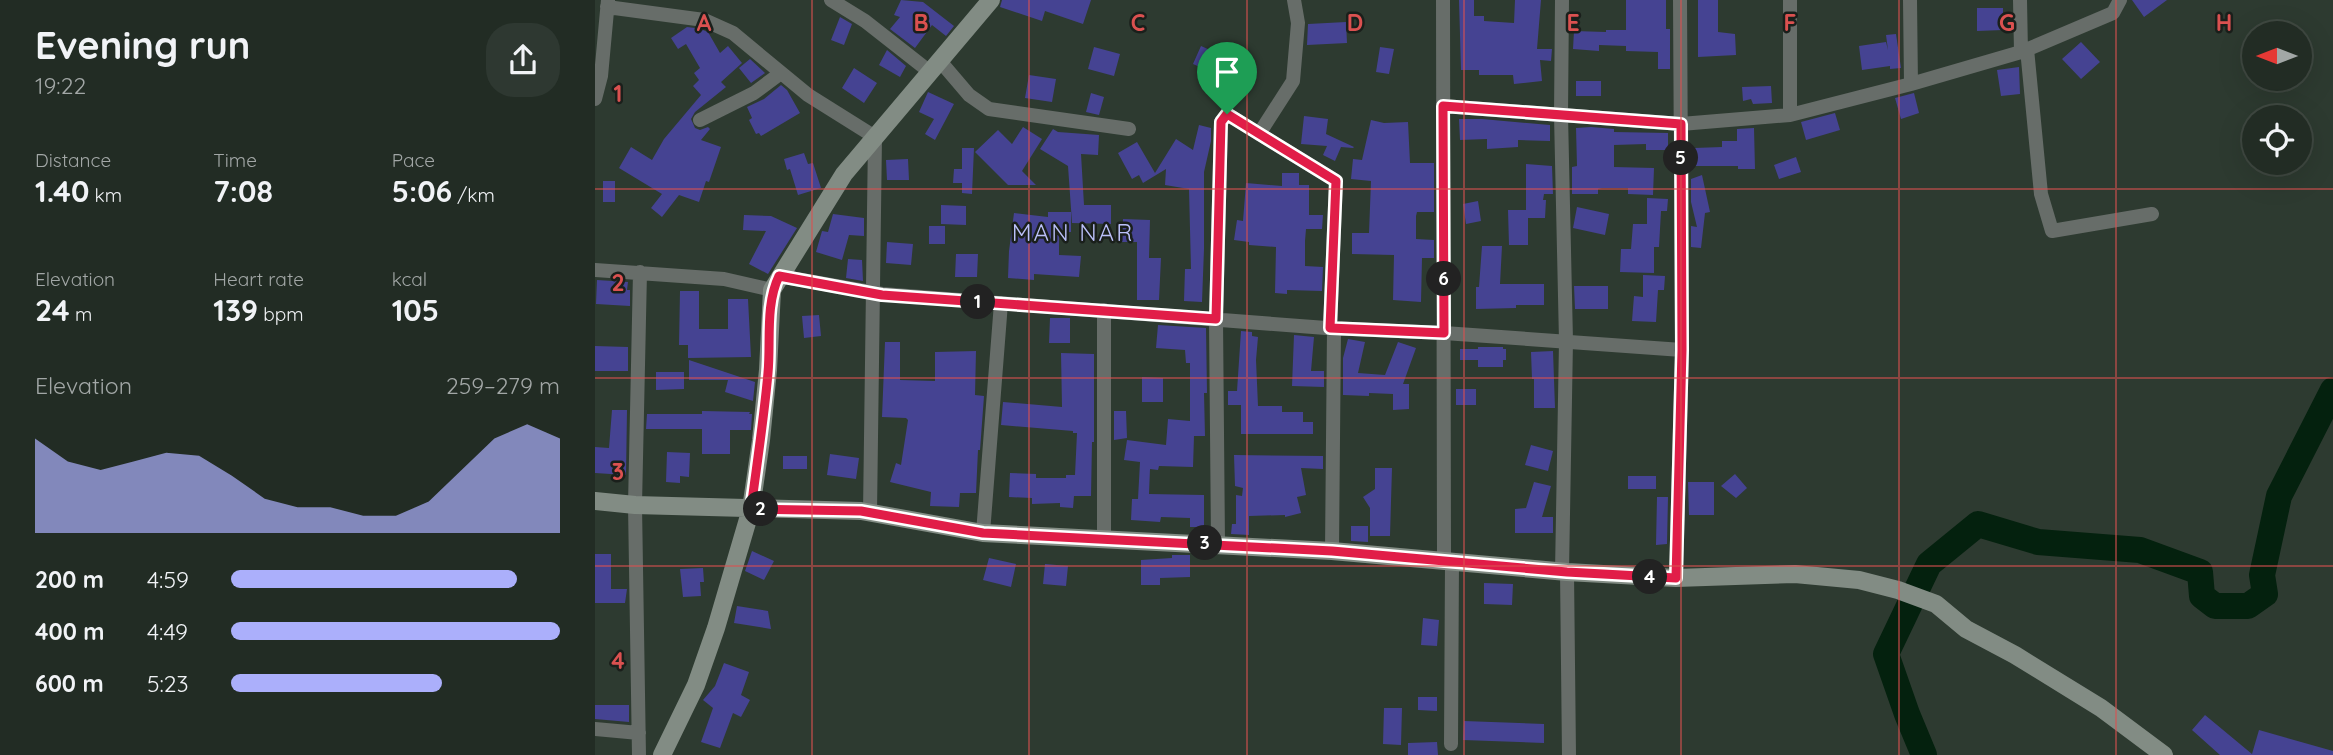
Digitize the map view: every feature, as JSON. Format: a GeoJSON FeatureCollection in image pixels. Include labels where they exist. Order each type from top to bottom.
{"type":"FeatureCollection","features":[{"type":"Feature","properties":{"kind":"street"},"geometry":{"type":"LineString","coordinates":[[831,0],[935,66],[989,109],[1129,129]]}},
{"type":"Feature","properties":{"kind":"street"},"geometry":{"type":"LineString","coordinates":[[662,755],[696,685],[751,509],[761,440],[775,283],[844,174],[991,0]]}},
{"type":"Feature","properties":{"kind":"street"},"geometry":{"type":"LineString","coordinates":[[1259,134],[1293,81],[1298,23],[1294,0]]}},
{"type":"Feature","properties":{"kind":"street"},"geometry":{"type":"LineString","coordinates":[[1443,0],[1444,333],[1451,744]]}},
{"type":"Feature","properties":{"kind":"street"},"geometry":{"type":"LineString","coordinates":[[1562,0],[1561,116],[1566,341],[1565,572],[1569,755]]}},
{"type":"Feature","properties":{"kind":"street"},"geometry":{"type":"LineString","coordinates":[[1676,578],[1682,350],[1680,0]]}},
{"type":"Feature","properties":{"kind":"street"},"geometry":{"type":"LineString","coordinates":[[1790,0],[1790,115]]}},
{"type":"Feature","properties":{"kind":"street"},"geometry":{"type":"LineString","coordinates":[[1910,0],[1910,84]]}},
{"type":"Feature","properties":{"kind":"street"},"geometry":{"type":"LineString","coordinates":[[2020,0],[2041,194],[2052,231],[2152,214]]}},
{"type":"Feature","properties":{"kind":"street"},"geometry":{"type":"LineString","coordinates":[[1443,106],[1681,124],[1790,115],[2024,51],[2113,13],[2120,0]]}},
{"type":"Feature","properties":{"kind":"street"},"geometry":{"type":"LineString","coordinates":[[595,99],[601,76],[607,3],[704,20],[733,33],[809,95],[875,137]]}},
{"type":"Feature","properties":{"kind":"street"},"geometry":{"type":"LineString","coordinates":[[700,120],[754,93],[781,73]]}},
{"type":"Feature","properties":{"kind":"street"},"geometry":{"type":"LineString","coordinates":[[1218,544],[1216,319],[1221,122],[1227,114],[1336,181],[1332,328],[1332,551]]}},
{"type":"Feature","properties":{"kind":"street"},"geometry":{"type":"LineString","coordinates":[[870,513],[875,137]]}},
{"type":"Feature","properties":{"kind":"street"},"geometry":{"type":"LineString","coordinates":[[595,270],[775,283],[882,295],[1682,350]]}},
{"type":"Feature","properties":{"kind":"street"},"geometry":{"type":"LineString","coordinates":[[639,755],[635,505],[640,272]]}},
{"type":"Feature","properties":{"kind":"street"},"geometry":{"type":"LineString","coordinates":[[983,533],[1001,303]]}},
{"type":"Feature","properties":{"kind":"street"},"geometry":{"type":"LineString","coordinates":[[1104,310],[1104,540]]}},
{"type":"Feature","properties":{"kind":"street"},"geometry":{"type":"LineString","coordinates":[[595,501],[635,505],[870,513],[983,533],[1332,551],[1565,572],[1676,578],[1795,574],[1859,580],[1936,604],[1966,629],[2015,655],[2101,708],[2164,755]]}},
{"type":"Feature","properties":{"kind":"street"},"geometry":{"type":"LineString","coordinates":[[595,729],[639,733]]}},
{"type":"Feature","properties":{"kind":"building"},"geometry":{"type":"Polygon","coordinates":[[[901,0],[923,2],[954,26],[946,36],[932,25],[915,48],[890,29],[900,17],[894,15],[901,0]]]}},
{"type":"Feature","properties":{"kind":"building"},"geometry":{"type":"Polygon","coordinates":[[[1002,0],[1091,0],[1083,24],[1045,11],[1042,21],[1000,7],[1002,0]]]}},
{"type":"Feature","properties":{"kind":"building"},"geometry":{"type":"Polygon","coordinates":[[[1459,0],[1474,0],[1474,16],[1484,16],[1484,21],[1514,23],[1515,0],[1541,0],[1537,49],[1552,49],[1551,61],[1540,60],[1542,81],[1514,84],[1513,75],[1479,75],[1479,70],[1461,70],[1459,0]]]}},
{"type":"Feature","properties":{"kind":"building"},"geometry":{"type":"Polygon","coordinates":[[[1626,0],[1666,0],[1666,29],[1670,29],[1670,69],[1658,69],[1658,52],[1626,51],[1626,46],[1599,45],[1599,51],[1573,49],[1574,31],[1626,30],[1626,0]]]}},
{"type":"Feature","properties":{"kind":"building"},"geometry":{"type":"Polygon","coordinates":[[[1698,0],[1718,0],[1718,32],[1735,34],[1736,55],[1698,57],[1698,0]]]}},
{"type":"Feature","properties":{"kind":"building"},"geometry":{"type":"Polygon","coordinates":[[[2132,0],[2167,0],[2144,17],[2132,0]]]}},
{"type":"Feature","properties":{"kind":"building"},"geometry":{"type":"Polygon","coordinates":[[[1977,8],[2003,8],[2003,30],[1977,31],[1977,8]]]}},
{"type":"Feature","properties":{"kind":"building"},"geometry":{"type":"Polygon","coordinates":[[[840,17],[852,24],[844,45],[831,40],[840,17]]]}},
{"type":"Feature","properties":{"kind":"building"},"geometry":{"type":"Polygon","coordinates":[[[1346,22],[1347,43],[1307,45],[1308,24],[1346,22]]]}},
{"type":"Feature","properties":{"kind":"building"},"geometry":{"type":"Polygon","coordinates":[[[687,27],[695,28],[698,34],[703,30],[708,32],[720,53],[728,46],[742,63],[721,82],[726,87],[695,112],[691,119],[695,128],[710,129],[701,140],[721,147],[699,202],[679,195],[662,217],[651,208],[662,194],[619,168],[631,147],[652,160],[664,139],[701,95],[693,86],[699,80],[694,73],[700,68],[686,44],[678,49],[671,38],[687,27]]]}},
{"type":"Feature","properties":{"kind":"building"},"geometry":{"type":"Polygon","coordinates":[[[1896,34],[1901,68],[1890,69],[1890,66],[1862,70],[1859,46],[1886,42],[1888,50],[1886,35],[1896,34]]]}},
{"type":"Feature","properties":{"kind":"building"},"geometry":{"type":"Polygon","coordinates":[[[2081,42],[2100,62],[2081,79],[2062,59],[2081,42]]]}},
{"type":"Feature","properties":{"kind":"building"},"geometry":{"type":"Polygon","coordinates":[[[1201,46],[1257,68],[1253,83],[1228,75],[1227,79],[1193,64],[1201,46]]]}},
{"type":"Feature","properties":{"kind":"building"},"geometry":{"type":"Polygon","coordinates":[[[1094,47],[1120,54],[1114,76],[1088,69],[1094,47]]]}},
{"type":"Feature","properties":{"kind":"building"},"geometry":{"type":"Polygon","coordinates":[[[1380,47],[1394,49],[1389,74],[1376,72],[1380,47]]]}},
{"type":"Feature","properties":{"kind":"building"},"geometry":{"type":"Polygon","coordinates":[[[887,50],[906,66],[900,77],[879,65],[887,50]]]}},
{"type":"Feature","properties":{"kind":"building"},"geometry":{"type":"Polygon","coordinates":[[[750,59],[765,73],[751,83],[739,68],[750,59]]]}},
{"type":"Feature","properties":{"kind":"building"},"geometry":{"type":"Polygon","coordinates":[[[2019,67],[2020,94],[2001,96],[1997,70],[2019,67]]]}},
{"type":"Feature","properties":{"kind":"building"},"geometry":{"type":"Polygon","coordinates":[[[854,68],[877,83],[864,103],[842,88],[854,68]]]}},
{"type":"Feature","properties":{"kind":"building"},"geometry":{"type":"Polygon","coordinates":[[[1029,75],[1056,79],[1052,102],[1025,98],[1029,75]]]}},
{"type":"Feature","properties":{"kind":"building"},"geometry":{"type":"Polygon","coordinates":[[[1576,81],[1601,81],[1601,96],[1576,96],[1576,81]]]}},
{"type":"Feature","properties":{"kind":"building"},"geometry":{"type":"Polygon","coordinates":[[[781,85],[787,90],[800,113],[761,136],[756,134],[749,120],[752,118],[747,107],[764,99],[781,85]]]}},
{"type":"Feature","properties":{"kind":"building"},"geometry":{"type":"Polygon","coordinates":[[[1771,86],[1772,103],[1753,104],[1751,99],[1743,101],[1742,87],[1771,86]]]}},
{"type":"Feature","properties":{"kind":"building"},"geometry":{"type":"Polygon","coordinates":[[[928,92],[954,104],[935,140],[925,134],[934,119],[919,112],[928,92]]]}},
{"type":"Feature","properties":{"kind":"building"},"geometry":{"type":"Polygon","coordinates":[[[1091,93],[1104,97],[1099,115],[1086,112],[1091,93]]]}},
{"type":"Feature","properties":{"kind":"building"},"geometry":{"type":"Polygon","coordinates":[[[1914,93],[1919,113],[1901,119],[1895,98],[1914,93]]]}},
{"type":"Feature","properties":{"kind":"building"},"geometry":{"type":"Polygon","coordinates":[[[1835,113],[1840,130],[1806,140],[1801,122],[1835,113]]]}},
{"type":"Feature","properties":{"kind":"building"},"geometry":{"type":"Polygon","coordinates":[[[1304,116],[1328,119],[1326,134],[1354,147],[1341,147],[1335,161],[1323,155],[1327,146],[1301,144],[1304,116]]]}},
{"type":"Feature","properties":{"kind":"building"},"geometry":{"type":"Polygon","coordinates":[[[1459,119],[1550,125],[1550,141],[1518,140],[1518,147],[1487,149],[1487,139],[1460,140],[1459,119]]]}},
{"type":"Feature","properties":{"kind":"building"},"geometry":{"type":"Polygon","coordinates":[[[1371,120],[1384,123],[1408,122],[1410,163],[1434,163],[1434,212],[1417,212],[1416,216],[1416,239],[1434,240],[1434,258],[1422,258],[1421,302],[1393,300],[1394,255],[1352,254],[1352,233],[1369,233],[1371,181],[1351,179],[1353,159],[1362,160],[1371,120]]]}},
{"type":"Feature","properties":{"kind":"building"},"geometry":{"type":"Polygon","coordinates":[[[1199,125],[1211,128],[1204,172],[1202,302],[1184,301],[1185,269],[1191,269],[1189,189],[1165,185],[1166,169],[1143,183],[1139,175],[1132,179],[1118,153],[1137,142],[1155,173],[1176,139],[1193,150],[1199,125]]]}},
{"type":"Feature","properties":{"kind":"building"},"geometry":{"type":"Polygon","coordinates":[[[1023,127],[1042,139],[1022,171],[1036,185],[1008,185],[975,152],[998,130],[1012,144],[1023,127]]]}},
{"type":"Feature","properties":{"kind":"building"},"geometry":{"type":"Polygon","coordinates":[[[1576,128],[1614,129],[1614,132],[1668,133],[1668,150],[1646,150],[1646,144],[1614,145],[1614,167],[1654,168],[1653,195],[1628,194],[1628,188],[1602,188],[1598,189],[1598,194],[1572,194],[1572,167],[1577,166],[1576,128]]]}},
{"type":"Feature","properties":{"kind":"building"},"geometry":{"type":"Polygon","coordinates":[[[1754,128],[1755,169],[1738,169],[1738,166],[1695,166],[1694,148],[1722,147],[1722,141],[1737,141],[1737,129],[1754,128]]]}},
{"type":"Feature","properties":{"kind":"building"},"geometry":{"type":"Polygon","coordinates":[[[1053,129],[1058,132],[1099,135],[1098,155],[1081,154],[1084,205],[1111,205],[1111,224],[1072,223],[1068,166],[1040,149],[1053,129]]]}},
{"type":"Feature","properties":{"kind":"building"},"geometry":{"type":"Polygon","coordinates":[[[962,148],[974,148],[972,194],[962,193],[962,183],[953,183],[954,169],[962,169],[962,148]]]}},
{"type":"Feature","properties":{"kind":"building"},"geometry":{"type":"Polygon","coordinates":[[[804,153],[808,164],[813,163],[821,188],[798,195],[784,159],[804,153]]]}},
{"type":"Feature","properties":{"kind":"building"},"geometry":{"type":"Polygon","coordinates":[[[1796,157],[1801,172],[1779,179],[1774,165],[1796,157]]]}},
{"type":"Feature","properties":{"kind":"building"},"geometry":{"type":"Polygon","coordinates":[[[908,159],[909,180],[887,180],[886,160],[908,159]]]}},
{"type":"Feature","properties":{"kind":"building"},"geometry":{"type":"Polygon","coordinates":[[[1526,164],[1552,166],[1553,194],[1544,194],[1545,218],[1528,218],[1528,245],[1509,245],[1508,210],[1526,210],[1526,164]]]}},
{"type":"Feature","properties":{"kind":"building"},"geometry":{"type":"Polygon","coordinates":[[[1282,173],[1299,173],[1299,185],[1309,185],[1309,215],[1323,215],[1322,229],[1306,229],[1305,241],[1305,266],[1323,267],[1322,291],[1287,290],[1287,294],[1275,293],[1276,247],[1249,245],[1249,242],[1234,240],[1237,220],[1243,221],[1246,183],[1282,186],[1282,173]]]}},
{"type":"Feature","properties":{"kind":"building"},"geometry":{"type":"Polygon","coordinates":[[[1702,175],[1710,212],[1705,213],[1701,248],[1691,247],[1691,226],[1697,227],[1691,202],[1691,179],[1702,175]]]}},
{"type":"Feature","properties":{"kind":"building"},"geometry":{"type":"Polygon","coordinates":[[[603,181],[615,181],[615,202],[603,202],[603,181]]]}},
{"type":"Feature","properties":{"kind":"building"},"geometry":{"type":"Polygon","coordinates":[[[1647,198],[1668,199],[1667,211],[1661,211],[1659,247],[1654,247],[1654,273],[1620,272],[1621,249],[1631,249],[1633,224],[1647,224],[1647,198]]]}},
{"type":"Feature","properties":{"kind":"building"},"geometry":{"type":"Polygon","coordinates":[[[1478,201],[1481,221],[1466,224],[1463,204],[1478,201]]]}},
{"type":"Feature","properties":{"kind":"building"},"geometry":{"type":"Polygon","coordinates":[[[941,205],[966,206],[966,225],[941,224],[941,205]]]}},
{"type":"Feature","properties":{"kind":"building"},"geometry":{"type":"Polygon","coordinates":[[[1577,207],[1609,214],[1605,235],[1573,228],[1577,207]]]}},
{"type":"Feature","properties":{"kind":"building"},"geometry":{"type":"Polygon","coordinates":[[[1048,212],[1071,212],[1071,232],[1059,232],[1059,255],[1081,256],[1079,277],[1034,274],[1034,280],[1008,278],[1014,213],[1048,217],[1048,212]]]}},
{"type":"Feature","properties":{"kind":"building"},"geometry":{"type":"Polygon","coordinates":[[[833,214],[864,218],[864,236],[849,235],[842,260],[816,252],[822,231],[828,232],[833,214]]]}},
{"type":"Feature","properties":{"kind":"building"},"geometry":{"type":"Polygon","coordinates":[[[744,215],[771,216],[797,228],[768,274],[749,264],[766,231],[743,230],[744,215]]]}},
{"type":"Feature","properties":{"kind":"building"},"geometry":{"type":"Polygon","coordinates":[[[1123,219],[1150,220],[1149,258],[1161,258],[1159,300],[1137,300],[1137,242],[1122,242],[1123,219]]]}},
{"type":"Feature","properties":{"kind":"building"},"geometry":{"type":"Polygon","coordinates":[[[929,226],[945,226],[945,244],[929,244],[929,226]]]}},
{"type":"Feature","properties":{"kind":"building"},"geometry":{"type":"Polygon","coordinates":[[[887,242],[913,244],[911,265],[886,263],[887,242]]]}},
{"type":"Feature","properties":{"kind":"building"},"geometry":{"type":"Polygon","coordinates":[[[1482,246],[1502,246],[1500,284],[1544,284],[1544,305],[1476,309],[1482,246]]]}},
{"type":"Feature","properties":{"kind":"building"},"geometry":{"type":"Polygon","coordinates":[[[956,254],[978,254],[977,277],[955,277],[956,254]]]}},
{"type":"Feature","properties":{"kind":"building"},"geometry":{"type":"Polygon","coordinates":[[[848,259],[862,260],[863,281],[846,278],[848,259]]]}},
{"type":"Feature","properties":{"kind":"building"},"geometry":{"type":"Polygon","coordinates":[[[1643,275],[1665,276],[1664,290],[1658,290],[1656,322],[1632,321],[1634,296],[1643,297],[1643,275]]]}},
{"type":"Feature","properties":{"kind":"building"},"geometry":{"type":"Polygon","coordinates":[[[597,280],[628,282],[630,306],[596,304],[597,280]]]}},
{"type":"Feature","properties":{"kind":"building"},"geometry":{"type":"Polygon","coordinates":[[[1574,286],[1608,286],[1608,309],[1575,309],[1574,286]]]}},
{"type":"Feature","properties":{"kind":"building"},"geometry":{"type":"Polygon","coordinates":[[[680,291],[699,291],[699,329],[728,329],[728,299],[748,299],[751,357],[688,358],[688,345],[679,345],[680,291]]]}},
{"type":"Feature","properties":{"kind":"building"},"geometry":{"type":"Polygon","coordinates":[[[819,315],[821,336],[804,338],[802,316],[819,315]]]}},
{"type":"Feature","properties":{"kind":"building"},"geometry":{"type":"Polygon","coordinates":[[[1050,318],[1070,318],[1070,343],[1049,343],[1050,318]]]}},
{"type":"Feature","properties":{"kind":"building"},"geometry":{"type":"Polygon","coordinates":[[[1158,325],[1206,328],[1205,436],[1194,436],[1193,467],[1159,466],[1158,470],[1150,469],[1149,494],[1204,495],[1204,527],[1190,527],[1190,518],[1161,517],[1160,522],[1131,520],[1132,499],[1138,499],[1140,462],[1124,460],[1127,440],[1166,445],[1168,419],[1190,421],[1190,363],[1186,363],[1185,350],[1156,348],[1158,325]]]}},
{"type":"Feature","properties":{"kind":"building"},"geometry":{"type":"Polygon","coordinates":[[[1241,331],[1252,332],[1252,336],[1258,337],[1258,406],[1282,406],[1282,412],[1303,412],[1303,422],[1313,422],[1313,434],[1241,434],[1241,405],[1228,405],[1228,391],[1237,391],[1241,331]]]}},
{"type":"Feature","properties":{"kind":"building"},"geometry":{"type":"Polygon","coordinates":[[[1294,335],[1314,337],[1311,371],[1324,371],[1324,387],[1292,386],[1294,335]]]}},
{"type":"Feature","properties":{"kind":"building"},"geometry":{"type":"Polygon","coordinates":[[[1348,339],[1365,342],[1358,373],[1385,375],[1398,342],[1416,348],[1403,384],[1409,384],[1409,409],[1393,410],[1393,394],[1343,395],[1343,358],[1348,339]]]}},
{"type":"Feature","properties":{"kind":"building"},"geometry":{"type":"Polygon","coordinates":[[[885,342],[900,342],[900,380],[935,381],[935,352],[976,351],[975,395],[984,396],[976,493],[960,493],[959,507],[930,506],[931,492],[890,482],[896,463],[901,465],[908,420],[882,417],[885,342]]]}},
{"type":"Feature","properties":{"kind":"building"},"geometry":{"type":"Polygon","coordinates":[[[595,346],[628,347],[628,371],[595,371],[595,346]]]}},
{"type":"Feature","properties":{"kind":"building"},"geometry":{"type":"Polygon","coordinates":[[[1460,349],[1506,349],[1503,367],[1478,367],[1478,360],[1460,360],[1460,349]]]}},
{"type":"Feature","properties":{"kind":"building"},"geometry":{"type":"Polygon","coordinates":[[[1553,351],[1555,408],[1534,408],[1531,352],[1553,351]]]}},
{"type":"Feature","properties":{"kind":"building"},"geometry":{"type":"Polygon","coordinates":[[[1061,353],[1094,354],[1091,496],[1074,496],[1073,508],[1060,507],[1060,503],[1032,504],[1032,498],[1009,497],[1010,473],[1036,474],[1036,478],[1066,478],[1066,475],[1075,475],[1077,433],[1001,425],[1003,402],[1062,407],[1061,353]]]}},
{"type":"Feature","properties":{"kind":"building"},"geometry":{"type":"Polygon","coordinates":[[[689,360],[755,382],[753,401],[725,392],[728,380],[689,380],[689,360]]]}},
{"type":"Feature","properties":{"kind":"building"},"geometry":{"type":"Polygon","coordinates":[[[656,372],[684,372],[684,389],[656,390],[656,372]]]}},
{"type":"Feature","properties":{"kind":"building"},"geometry":{"type":"Polygon","coordinates":[[[1142,377],[1163,378],[1163,402],[1142,402],[1142,377]]]}},
{"type":"Feature","properties":{"kind":"building"},"geometry":{"type":"Polygon","coordinates":[[[1456,389],[1476,389],[1476,405],[1456,405],[1456,389]]]}},
{"type":"Feature","properties":{"kind":"building"},"geometry":{"type":"Polygon","coordinates":[[[612,410],[627,410],[626,475],[595,473],[595,447],[609,448],[612,410]]]}},
{"type":"Feature","properties":{"kind":"building"},"geometry":{"type":"Polygon","coordinates":[[[702,411],[750,412],[751,430],[730,430],[730,454],[702,454],[702,429],[646,429],[647,414],[702,414],[702,411]]]}},
{"type":"Feature","properties":{"kind":"building"},"geometry":{"type":"Polygon","coordinates":[[[1114,411],[1126,411],[1127,438],[1114,440],[1114,411]]]}},
{"type":"Feature","properties":{"kind":"building"},"geometry":{"type":"Polygon","coordinates":[[[1531,445],[1553,451],[1548,471],[1525,465],[1531,445]]]}},
{"type":"Feature","properties":{"kind":"building"},"geometry":{"type":"Polygon","coordinates":[[[667,452],[690,453],[689,477],[680,476],[680,483],[666,482],[667,452]]]}},
{"type":"Feature","properties":{"kind":"building"},"geometry":{"type":"Polygon","coordinates":[[[830,454],[859,458],[856,479],[827,475],[830,454]]]}},
{"type":"Feature","properties":{"kind":"building"},"geometry":{"type":"Polygon","coordinates":[[[1234,455],[1323,456],[1323,469],[1301,468],[1306,495],[1297,497],[1301,513],[1285,517],[1249,516],[1249,535],[1231,534],[1232,524],[1236,524],[1236,495],[1242,496],[1243,488],[1235,486],[1234,455]]]}},
{"type":"Feature","properties":{"kind":"building"},"geometry":{"type":"Polygon","coordinates":[[[783,456],[807,456],[807,469],[783,469],[783,456]]]}},
{"type":"Feature","properties":{"kind":"building"},"geometry":{"type":"Polygon","coordinates":[[[1375,468],[1392,468],[1390,536],[1370,536],[1370,508],[1363,497],[1375,489],[1375,468]]]}},
{"type":"Feature","properties":{"kind":"building"},"geometry":{"type":"Polygon","coordinates":[[[1735,474],[1747,488],[1736,498],[1721,486],[1735,474]]]}},
{"type":"Feature","properties":{"kind":"building"},"geometry":{"type":"Polygon","coordinates":[[[1628,476],[1656,476],[1656,489],[1628,489],[1628,476]]]}},
{"type":"Feature","properties":{"kind":"building"},"geometry":{"type":"Polygon","coordinates":[[[1534,482],[1551,486],[1542,517],[1553,517],[1553,533],[1515,533],[1515,509],[1526,508],[1534,482]]]}},
{"type":"Feature","properties":{"kind":"building"},"geometry":{"type":"Polygon","coordinates":[[[1688,482],[1714,482],[1714,515],[1689,515],[1688,482]]]}},
{"type":"Feature","properties":{"kind":"building"},"geometry":{"type":"Polygon","coordinates":[[[1657,497],[1668,497],[1667,544],[1656,545],[1657,497]]]}},
{"type":"Feature","properties":{"kind":"building"},"geometry":{"type":"Polygon","coordinates":[[[1351,526],[1368,526],[1368,542],[1351,541],[1351,526]]]}},
{"type":"Feature","properties":{"kind":"building"},"geometry":{"type":"Polygon","coordinates":[[[752,551],[774,561],[764,580],[745,571],[752,551]]]}},
{"type":"Feature","properties":{"kind":"building"},"geometry":{"type":"Polygon","coordinates":[[[595,554],[611,554],[611,589],[627,589],[625,603],[595,603],[595,554]]]}},
{"type":"Feature","properties":{"kind":"building"},"geometry":{"type":"Polygon","coordinates":[[[1172,555],[1190,555],[1190,577],[1160,578],[1160,585],[1141,585],[1141,560],[1172,558],[1172,555]]]}},
{"type":"Feature","properties":{"kind":"building"},"geometry":{"type":"Polygon","coordinates":[[[989,558],[1016,564],[1011,587],[983,580],[989,558]]]}},
{"type":"Feature","properties":{"kind":"building"},"geometry":{"type":"Polygon","coordinates":[[[1045,564],[1068,566],[1066,586],[1043,584],[1045,564]]]}},
{"type":"Feature","properties":{"kind":"building"},"geometry":{"type":"Polygon","coordinates":[[[703,568],[701,596],[683,597],[680,569],[703,568]]]}},
{"type":"Feature","properties":{"kind":"building"},"geometry":{"type":"Polygon","coordinates":[[[1484,583],[1513,584],[1512,605],[1484,604],[1484,583]]]}},
{"type":"Feature","properties":{"kind":"building"},"geometry":{"type":"Polygon","coordinates":[[[737,606],[768,611],[771,629],[734,623],[737,606]]]}},
{"type":"Feature","properties":{"kind":"building"},"geometry":{"type":"Polygon","coordinates":[[[1423,618],[1439,620],[1437,646],[1421,645],[1423,618]]]}},
{"type":"Feature","properties":{"kind":"building"},"geometry":{"type":"Polygon","coordinates":[[[724,663],[749,672],[741,695],[750,700],[741,717],[733,713],[720,748],[701,742],[713,708],[703,700],[715,686],[724,663]]]}},
{"type":"Feature","properties":{"kind":"building"},"geometry":{"type":"Polygon","coordinates":[[[1418,697],[1437,697],[1437,711],[1418,710],[1418,697]]]}},
{"type":"Feature","properties":{"kind":"building"},"geometry":{"type":"Polygon","coordinates":[[[595,705],[629,705],[629,722],[595,719],[595,705]]]}},
{"type":"Feature","properties":{"kind":"building"},"geometry":{"type":"Polygon","coordinates":[[[1384,708],[1402,708],[1401,745],[1383,744],[1384,708]]]}},
{"type":"Feature","properties":{"kind":"building"},"geometry":{"type":"Polygon","coordinates":[[[2205,715],[2252,754],[2259,730],[2333,751],[2333,755],[2220,755],[2192,730],[2205,715]]]}},
{"type":"Feature","properties":{"kind":"building"},"geometry":{"type":"Polygon","coordinates":[[[1464,721],[1544,724],[1544,743],[1463,740],[1464,721]]]}},
{"type":"Feature","properties":{"kind":"building"},"geometry":{"type":"Polygon","coordinates":[[[1437,742],[1438,755],[1408,755],[1408,743],[1437,742]]]}},
{"type":"Feature","properties":{"kind":"waterway"},"geometry":{"type":"LineString","coordinates":[[1924,755],[1886,654],[1929,564],[1978,524],[2038,542],[2140,550],[2200,572],[2202,596],[2215,606],[2248,606],[2265,594],[2262,575],[2279,496],[2333,390]]}},
{"type":"Feature","properties":{"kind":"district","name":"MAN NAR"},"geometry":{"type":"Point","coordinates":[1073,233]}},
{"type":"Feature","properties":{"kind":"route"},"geometry":{"type":"LineString","coordinates":[[1443,106],[1681,124],[1682,350],[1676,578],[1567,572],[1332,551],[983,533],[861,511],[751,509],[768,370],[772,290],[779,276],[882,295],[1216,319],[1221,122],[1227,114],[1336,181],[1330,328],[1444,333],[1443,106]]}}]}
